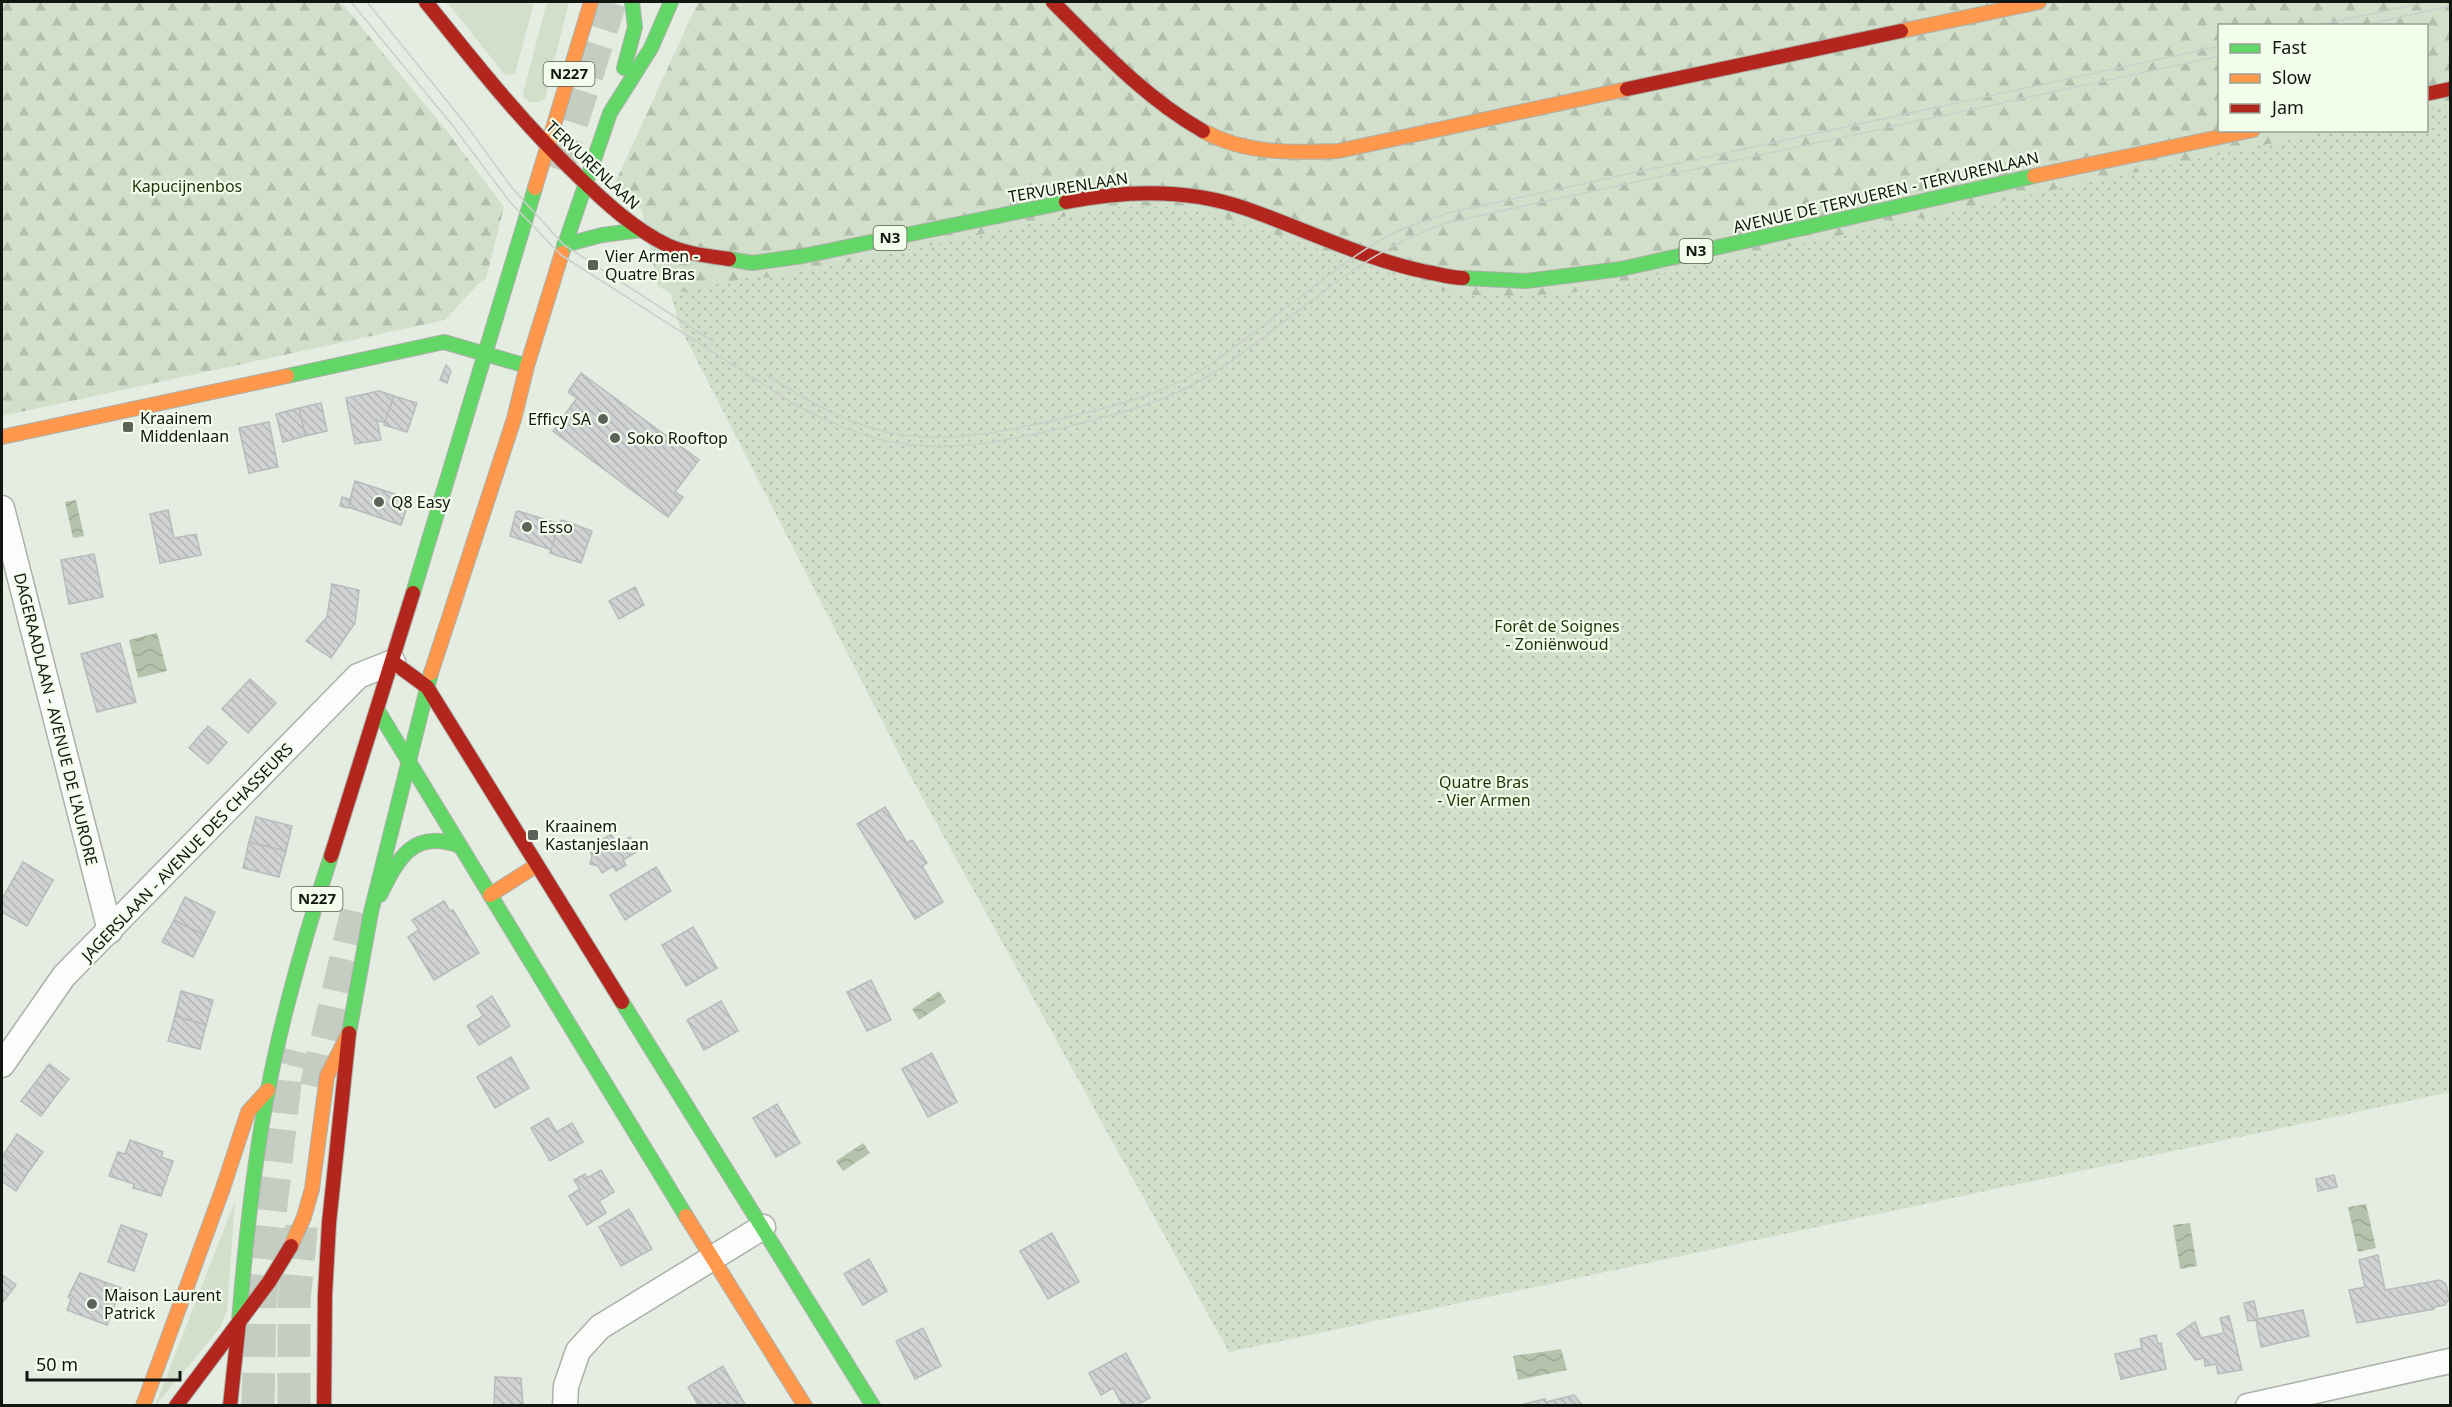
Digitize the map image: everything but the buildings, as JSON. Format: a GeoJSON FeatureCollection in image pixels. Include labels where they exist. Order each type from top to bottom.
{"type":"FeatureCollection","features":[{"type":"Feature","properties":{"kind":"main road","name":"TERVURENLAAN"},"geometry":{"type":"LineString","coordinates":[[426,2],[504,100],[547,147],[608,205],[641,230],[668,246],[691,253],[752,263],[803,256],[1101,195],[1143,192]]}},
{"type":"Feature","properties":{"kind":"main road","name":"N227"},"geometry":{"type":"LineString","coordinates":[[143,1406],[218,1202],[248,1112],[268,1090],[304,939],[378,711],[591,2]]}},
{"type":"Feature","properties":{"kind":"main road","name":"N227"},"geometry":{"type":"LineString","coordinates":[[176,1406],[283,1261],[304,1217],[315,1175],[327,1076],[349,1033],[370,912],[427,687],[514,419],[526,366],[564,245],[634,38],[636,15],[632,2]]}},
{"type":"Feature","properties":{"kind":"main road"},"geometry":{"type":"LineString","coordinates":[[610,113],[651,48],[670,2]]}},
{"type":"Feature","properties":{"kind":"main road"},"geometry":{"type":"LineString","coordinates":[[1053,2],[1155,100],[1180,119],[1231,145],[1277,153],[1311,154],[1338,151],[2039,2]]}},
{"type":"Feature","properties":{"kind":"main road"},"geometry":{"type":"LineString","coordinates":[[2428,94],[2451,89]]}},
{"type":"Feature","properties":{"kind":"main road","name":"AVENUE DE TERVUEREN - TERVURENLAAN"},"geometry":{"type":"LineString","coordinates":[[1143,192],[1176,194],[1244,208],[1370,257],[1404,267],[1457,278],[1526,281],[1621,269],[1954,193],[2244,132]]}},
{"type":"Feature","properties":{"kind":"main road"},"geometry":{"type":"LineString","coordinates":[[564,245],[623,231],[641,230]]}},
{"type":"Feature","properties":{"kind":"main road"},"geometry":{"type":"LineString","coordinates":[[2,438],[444,342],[526,366]]}},
{"type":"Feature","properties":{"kind":"main road"},"geometry":{"type":"LineString","coordinates":[[393,662],[427,687],[873,1406]]}},
{"type":"Feature","properties":{"kind":"main road"},"geometry":{"type":"LineString","coordinates":[[378,711],[712,1259],[805,1406]]}},
{"type":"Feature","properties":{"kind":"main road"},"geometry":{"type":"LineString","coordinates":[[370,912],[400,858],[408,850],[438,841],[460,846]]}},
{"type":"Feature","properties":{"kind":"main road"},"geometry":{"type":"LineString","coordinates":[[490,895],[537,865]]}},
{"type":"Feature","properties":{"kind":"main road"},"geometry":{"type":"LineString","coordinates":[[324,1406],[325,1295],[329,1223],[349,1033]]}},
{"type":"Feature","properties":{"kind":"main road"},"geometry":{"type":"LineString","coordinates":[[230,1406],[231,1383],[236,1367],[246,1237],[268,1090]]}},
{"type":"Feature","properties":{"kind":"main road"},"geometry":{"type":"LineString","coordinates":[[199,1374],[213,1365],[221,1365],[228,1371],[231,1383]]}},
{"type":"Feature","properties":{"kind":"street","name":"DAGERAADLAAN - AVENUE DE L'AURORE"},"geometry":{"type":"LineString","coordinates":[[2,507],[110,931]]}},
{"type":"Feature","properties":{"kind":"street","name":"JAGERSLAAN - AVENUE DES CHASSEURS"},"geometry":{"type":"LineString","coordinates":[[2,1065],[64,976],[358,676],[393,662]]}},
{"type":"Feature","properties":{"kind":"street"},"geometry":{"type":"LineString","coordinates":[[565,1406],[566,1386],[571,1368],[578,1351],[588,1337],[600,1327],[763,1227]]}},
{"type":"Feature","properties":{"kind":"street"},"geometry":{"type":"LineString","coordinates":[[2248,1406],[2451,1361]]}},
{"type":"Feature","properties":{"kind":"green space","name":"Kapucijnenbos"},"geometry":{"type":"Polygon","coordinates":[[[2,2],[341,2],[446,130],[504,207],[486,279],[480,282],[445,320],[2,416],[2,2]]]}},
{"type":"Feature","properties":{"kind":"green space"},"geometry":{"type":"Polygon","coordinates":[[[447,2],[534,2],[515,74],[505,75],[447,2]]]}},
{"type":"Feature","properties":{"kind":"green space"},"geometry":{"type":"Polygon","coordinates":[[[547,2],[569,2],[545,99],[540,102],[530,102],[523,97],[523,93],[547,2]]]}},
{"type":"Feature","properties":{"kind":"green space","name":"Quatre Bras - Vier Armen"},"geometry":{"type":"Polygon","coordinates":[[[698,2],[2450,2],[2450,1092],[1229,1352],[910,775],[680,327],[671,294],[658,286],[642,211],[615,183],[698,2]]]}},
{"type":"Feature","properties":{"kind":"green space","name":"Quatre Bras - Vier Armen"},"geometry":{"type":"Polygon","coordinates":[[[2450,104],[2450,1092],[1229,1352],[910,775],[680,327],[671,294],[747,278],[778,277],[1110,207],[1170,207],[1213,214],[1437,289],[1481,296],[1526,296],[1575,292],[2324,132],[2428,132],[2428,110],[2450,104]]]}},
{"type":"Feature","properties":{"kind":"green space"},"geometry":{"type":"Polygon","coordinates":[[[235,1201],[227,1310],[220,1328],[155,1406],[235,1201]]]}},
{"type":"Feature","properties":{"kind":"water"},"geometry":{"type":"Polygon","coordinates":[[[76,500],[84,536],[73,538],[65,502],[76,500]]]}},
{"type":"Feature","properties":{"kind":"water"},"geometry":{"type":"Polygon","coordinates":[[[157,633],[167,671],[138,678],[129,640],[157,633]]]}},
{"type":"Feature","properties":{"kind":"water"},"geometry":{"type":"Polygon","coordinates":[[[939,991],[946,1002],[919,1020],[912,1009],[939,991]]]}},
{"type":"Feature","properties":{"kind":"water"},"geometry":{"type":"Polygon","coordinates":[[[863,1143],[870,1153],[843,1171],[836,1161],[863,1143]]]}},
{"type":"Feature","properties":{"kind":"water"},"geometry":{"type":"Polygon","coordinates":[[[2366,1204],[2376,1248],[2358,1252],[2348,1207],[2366,1204]]]}},
{"type":"Feature","properties":{"kind":"water"},"geometry":{"type":"Polygon","coordinates":[[[2190,1223],[2197,1266],[2180,1269],[2173,1225],[2190,1223]]]}},
{"type":"Feature","properties":{"kind":"water"},"geometry":{"type":"Polygon","coordinates":[[[1561,1349],[1567,1370],[1518,1380],[1513,1356],[1561,1349]]]}},
{"type":"Feature","properties":{"kind":"tunnel"},"geometry":{"type":"LineString","coordinates":[[557,169],[610,2]]}},
{"type":"Feature","properties":{"kind":"tunnel"},"geometry":{"type":"LineString","coordinates":[[316,1087],[358,906]]}},
{"type":"Feature","properties":{"kind":"tunnel"},"geometry":{"type":"LineString","coordinates":[[258,1406],[260,1303],[286,1074],[292,1050]]}},
{"type":"Feature","properties":{"kind":"tunnel"},"geometry":{"type":"LineString","coordinates":[[294,1406],[294,1301],[302,1222]]}},
{"type":"Feature","properties":{"kind":"tram line"},"geometry":{"type":"LineString","coordinates":[[351,2],[453,126],[510,202],[561,255],[794,404],[865,435],[891,442],[935,446],[979,444],[1022,437],[1106,417],[1182,390],[1218,370],[1357,268],[1417,234],[1450,222],[2218,56]]}},
{"type":"Feature","properties":{"kind":"tram line"},"geometry":{"type":"LineString","coordinates":[[367,2],[464,122],[513,189],[564,245],[714,342]]}},
{"type":"Feature","properties":{"kind":"tram line"},"geometry":{"type":"LineString","coordinates":[[2323,24],[2427,2]]}},
{"type":"Feature","properties":{"kind":"tram line"},"geometry":{"type":"LineString","coordinates":[[2369,24],[2450,6]]}},
{"type":"Feature","properties":{"kind":"tram line"},"geometry":{"type":"LineString","coordinates":[[765,374],[844,418],[896,434],[959,436],[1043,423],[1123,403],[1179,382],[1215,361],[1364,250],[1399,231],[1441,215],[2218,46]]}},
{"type":"Feature","properties":{"kind":"traffic: fast"},"geometry":{"type":"LineString","coordinates":[[624,68],[635,27],[632,2]]}},
{"type":"Feature","properties":{"kind":"traffic: fast"},"geometry":{"type":"LineString","coordinates":[[562,253],[610,113],[651,48],[671,2]]}},
{"type":"Feature","properties":{"kind":"traffic: fast"},"geometry":{"type":"LineString","coordinates":[[1463,278],[1526,281],[1621,269],[2034,176]]}},
{"type":"Feature","properties":{"kind":"traffic: fast"},"geometry":{"type":"LineString","coordinates":[[413,593],[535,188]]}},
{"type":"Feature","properties":{"kind":"traffic: fast"},"geometry":{"type":"LineString","coordinates":[[729,259],[752,263],[803,256],[1066,202]]}},
{"type":"Feature","properties":{"kind":"traffic: fast"},"geometry":{"type":"LineString","coordinates":[[564,245],[602,235],[641,230]]}},
{"type":"Feature","properties":{"kind":"traffic: fast"},"geometry":{"type":"LineString","coordinates":[[287,376],[444,342],[527,366]]}},
{"type":"Feature","properties":{"kind":"traffic: fast"},"geometry":{"type":"LineString","coordinates":[[349,1033],[371,912],[431,673]]}},
{"type":"Feature","properties":{"kind":"traffic: fast"},"geometry":{"type":"LineString","coordinates":[[378,711],[686,1216]]}},
{"type":"Feature","properties":{"kind":"traffic: fast"},"geometry":{"type":"LineString","coordinates":[[380,895],[393,870],[409,850],[430,841],[444,841],[460,846]]}},
{"type":"Feature","properties":{"kind":"traffic: fast"},"geometry":{"type":"LineString","coordinates":[[239,1322],[250,1206],[268,1090],[296,972],[331,856]]}},
{"type":"Feature","properties":{"kind":"traffic: fast"},"geometry":{"type":"LineString","coordinates":[[622,1002],[873,1406]]}},
{"type":"Feature","properties":{"kind":"traffic: slow"},"geometry":{"type":"LineString","coordinates":[[535,188],[591,2]]}},
{"type":"Feature","properties":{"kind":"traffic: slow"},"geometry":{"type":"LineString","coordinates":[[1901,31],[2039,2]]}},
{"type":"Feature","properties":{"kind":"traffic: slow"},"geometry":{"type":"LineString","coordinates":[[1203,131],[1219,139],[1252,148],[1286,152],[1338,151],[1627,89]]}},
{"type":"Feature","properties":{"kind":"traffic: slow"},"geometry":{"type":"LineString","coordinates":[[2034,176],[2243,132]]}},
{"type":"Feature","properties":{"kind":"traffic: slow"},"geometry":{"type":"LineString","coordinates":[[431,673],[514,419],[527,366],[562,253]]}},
{"type":"Feature","properties":{"kind":"traffic: slow"},"geometry":{"type":"LineString","coordinates":[[2,437],[287,376]]}},
{"type":"Feature","properties":{"kind":"traffic: slow"},"geometry":{"type":"LineString","coordinates":[[490,895],[537,865]]}},
{"type":"Feature","properties":{"kind":"traffic: slow"},"geometry":{"type":"LineString","coordinates":[[291,1246],[304,1217],[312,1189],[327,1076],[348,1035]]}},
{"type":"Feature","properties":{"kind":"traffic: slow"},"geometry":{"type":"LineString","coordinates":[[143,1406],[222,1191],[248,1112],[268,1090]]}},
{"type":"Feature","properties":{"kind":"traffic: slow"},"geometry":{"type":"LineString","coordinates":[[686,1216],[805,1406]]}},
{"type":"Feature","properties":{"kind":"traffic: jam"},"geometry":{"type":"LineString","coordinates":[[426,2],[519,115],[610,206],[643,231],[667,245],[690,253],[729,259]]}},
{"type":"Feature","properties":{"kind":"traffic: jam"},"geometry":{"type":"LineString","coordinates":[[1053,2],[1142,88],[1203,131]]}},
{"type":"Feature","properties":{"kind":"traffic: jam"},"geometry":{"type":"LineString","coordinates":[[1627,89],[1901,31]]}},
{"type":"Feature","properties":{"kind":"traffic: jam"},"geometry":{"type":"LineString","coordinates":[[2428,94],[2450,89]]}},
{"type":"Feature","properties":{"kind":"traffic: jam"},"geometry":{"type":"LineString","coordinates":[[1066,202],[1134,193],[1202,197],[1247,209],[1381,260],[1427,272],[1463,278]]}},
{"type":"Feature","properties":{"kind":"traffic: jam"},"geometry":{"type":"LineString","coordinates":[[331,856],[413,593]]}},
{"type":"Feature","properties":{"kind":"traffic: jam"},"geometry":{"type":"LineString","coordinates":[[393,662],[427,687],[622,1002]]}},
{"type":"Feature","properties":{"kind":"traffic: jam"},"geometry":{"type":"LineString","coordinates":[[324,1406],[325,1295],[329,1223],[349,1033]]}},
{"type":"Feature","properties":{"kind":"traffic: jam"},"geometry":{"type":"LineString","coordinates":[[176,1406],[269,1282],[291,1246]]}},
{"type":"Feature","properties":{"kind":"traffic: jam"},"geometry":{"type":"LineString","coordinates":[[230,1406],[239,1322]]}},
{"type":"Feature","properties":{"kind":"place","name":"Vier Armen - Quatre Bras"},"geometry":{"type":"Point","coordinates":[593,265]}},
{"type":"Feature","properties":{"kind":"place","name":"Efficy SA"},"geometry":{"type":"Point","coordinates":[603,419]}},
{"type":"Feature","properties":{"kind":"place","name":"Kraainem Middenlaan"},"geometry":{"type":"Point","coordinates":[128,427]}},
{"type":"Feature","properties":{"kind":"place","name":"Soko Rooftop"},"geometry":{"type":"Point","coordinates":[615,438]}},
{"type":"Feature","properties":{"kind":"place","name":"Q8 Easy"},"geometry":{"type":"Point","coordinates":[379,502]}},
{"type":"Feature","properties":{"kind":"place","name":"Esso"},"geometry":{"type":"Point","coordinates":[527,527]}},
{"type":"Feature","properties":{"kind":"place","name":"Kraainem Kastanjeslaan"},"geometry":{"type":"Point","coordinates":[533,835]}},
{"type":"Feature","properties":{"kind":"place","name":"Maison Laurent Patrick"},"geometry":{"type":"Point","coordinates":[92,1304]}},
{"type":"Feature","properties":{"kind":"park label","name":"Forêt de Soignes - Zoniënwoud"},"geometry":{"type":"Point","coordinates":[1557,635]}}]}
